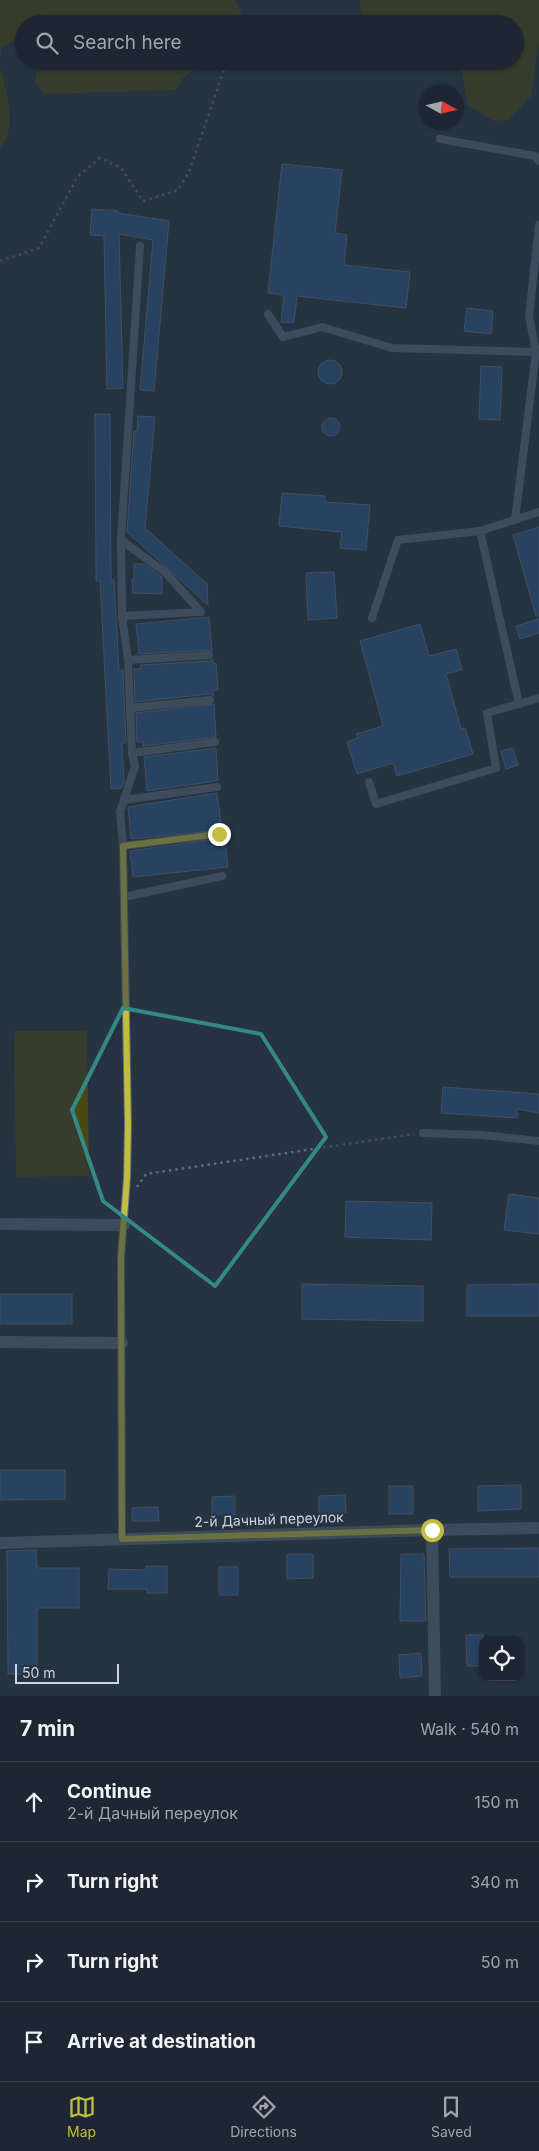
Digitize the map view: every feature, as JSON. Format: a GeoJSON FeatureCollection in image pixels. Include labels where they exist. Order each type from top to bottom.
{"type":"FeatureCollection","features":[{"type":"Feature","properties":{"kind":"street"},"geometry":{"type":"LineString","coordinates":[[0,1224],[124,1225]]}},
{"type":"Feature","properties":{"kind":"street"},"geometry":{"type":"LineString","coordinates":[[0,1342],[122,1343]]}},
{"type":"Feature","properties":{"kind":"street","name":"2-й Дачный переулок"},"geometry":{"type":"LineString","coordinates":[[0,1543],[539,1528]]}},
{"type":"Feature","properties":{"kind":"street"},"geometry":{"type":"LineString","coordinates":[[432,1530],[435,1696]]}},
{"type":"Feature","properties":{"kind":"lane"},"geometry":{"type":"LineString","coordinates":[[440,139],[536,156],[539,161]]}},
{"type":"Feature","properties":{"kind":"lane"},"geometry":{"type":"LineString","coordinates":[[515,520],[536,352],[529,316],[539,225]]}},
{"type":"Feature","properties":{"kind":"lane"},"geometry":{"type":"LineString","coordinates":[[122,1539],[121,1257],[125,1207],[128,1116],[123,846],[120,812],[135,766],[132,753],[128,660],[122,616],[121,540],[140,246]]}},
{"type":"Feature","properties":{"kind":"lane"},"geometry":{"type":"LineString","coordinates":[[268,314],[283,337],[322,327],[392,348],[536,352]]}},
{"type":"Feature","properties":{"kind":"lane"},"geometry":{"type":"LineString","coordinates":[[372,618],[398,540],[480,531],[539,512]]}},
{"type":"Feature","properties":{"kind":"lane"},"geometry":{"type":"LineString","coordinates":[[480,531],[518,704]]}},
{"type":"Feature","properties":{"kind":"lane"},"geometry":{"type":"LineString","coordinates":[[121,540],[166,573],[201,612],[122,616]]}},
{"type":"Feature","properties":{"kind":"lane"},"geometry":{"type":"LineString","coordinates":[[128,660],[209,655]]}},
{"type":"Feature","properties":{"kind":"lane"},"geometry":{"type":"LineString","coordinates":[[369,782],[376,804],[496,768],[487,713],[539,698]]}},
{"type":"Feature","properties":{"kind":"lane"},"geometry":{"type":"LineString","coordinates":[[130,708],[210,700]]}},
{"type":"Feature","properties":{"kind":"lane"},"geometry":{"type":"LineString","coordinates":[[132,753],[215,742]]}},
{"type":"Feature","properties":{"kind":"lane"},"geometry":{"type":"LineString","coordinates":[[124,800],[217,787]]}},
{"type":"Feature","properties":{"kind":"lane"},"geometry":{"type":"LineString","coordinates":[[123,846],[219,834]]}},
{"type":"Feature","properties":{"kind":"lane"},"geometry":{"type":"LineString","coordinates":[[124,897],[222,876]]}},
{"type":"Feature","properties":{"kind":"lane"},"geometry":{"type":"LineString","coordinates":[[423,1133],[482,1135],[539,1141]]}},
{"type":"Feature","properties":{"kind":"path"},"geometry":{"type":"LineString","coordinates":[[0,260],[39,248],[78,176],[100,158],[121,168],[143,201],[178,190],[189,172],[224,70]]}},
{"type":"Feature","properties":{"kind":"path"},"geometry":{"type":"LineString","coordinates":[[125,1207],[146,1174],[423,1133]]}},
{"type":"Feature","properties":{"kind":"highlighted area"},"geometry":{"type":"Polygon","coordinates":[[[123,1008],[261,1034],[326,1137],[215,1286],[103,1201],[72,1110],[123,1008]]]}},
{"type":"Feature","properties":{"kind":"shaded area"},"geometry":{"type":"Polygon","coordinates":[[[0,0],[235,0],[241,11],[240,15],[15,15],[15,39],[2,48],[0,59],[0,0]]]}},
{"type":"Feature","properties":{"kind":"shaded area"},"geometry":{"type":"Polygon","coordinates":[[[360,0],[539,0],[539,40],[531,96],[508,120],[494,121],[468,105],[462,70],[524,70],[524,15],[363,15],[360,9],[360,0]]]}},
{"type":"Feature","properties":{"kind":"shaded area"},"geometry":{"type":"Polygon","coordinates":[[[0,67],[8,98],[10,120],[6,140],[0,148],[0,67]]]}},
{"type":"Feature","properties":{"kind":"shaded area"},"geometry":{"type":"Polygon","coordinates":[[[37,70],[193,70],[183,78],[176,90],[45,94],[35,82],[37,70]]]}},
{"type":"Feature","properties":{"kind":"shaded area"},"geometry":{"type":"Polygon","coordinates":[[[14,1031],[87,1031],[89,1176],[16,1177],[14,1031]]]}},
{"type":"Feature","properties":{"kind":"building"},"geometry":{"type":"Polygon","coordinates":[[[282,164],[342,170],[335,233],[347,235],[344,265],[410,272],[406,308],[297,296],[294,323],[281,322],[284,295],[268,293],[282,164]]]}},
{"type":"Feature","properties":{"kind":"building"},"geometry":{"type":"Polygon","coordinates":[[[92,209],[118,211],[118,213],[169,221],[154,391],[140,390],[153,240],[119,234],[123,388],[107,389],[104,236],[90,235],[92,209]]]}},
{"type":"Feature","properties":{"kind":"building"},"geometry":{"type":"Polygon","coordinates":[[[467,308],[493,311],[491,334],[464,331],[467,308]]]}},
{"type":"Feature","properties":{"kind":"building"},"geometry":{"type":"Polygon","coordinates":[[[330,360],[335,361],[341,367],[341,377],[335,383],[330,384],[325,383],[319,377],[318,372],[319,367],[325,361],[330,360]]]}},
{"type":"Feature","properties":{"kind":"building"},"geometry":{"type":"Polygon","coordinates":[[[481,366],[502,367],[500,420],[479,419],[481,366]]]}},
{"type":"Feature","properties":{"kind":"building"},"geometry":{"type":"Polygon","coordinates":[[[95,414],[110,414],[111,580],[114,580],[119,671],[123,670],[126,743],[122,743],[124,781],[122,788],[111,789],[100,581],[96,581],[95,414]]]}},
{"type":"Feature","properties":{"kind":"building"},"geometry":{"type":"Polygon","coordinates":[[[138,416],[155,417],[145,528],[207,584],[208,605],[127,532],[134,431],[137,431],[138,416]]]}},
{"type":"Feature","properties":{"kind":"building"},"geometry":{"type":"Polygon","coordinates":[[[331,418],[337,421],[340,427],[337,433],[331,436],[325,433],[322,427],[325,421],[331,418]]]}},
{"type":"Feature","properties":{"kind":"building"},"geometry":{"type":"Polygon","coordinates":[[[282,493],[325,496],[325,502],[370,505],[366,550],[340,548],[342,532],[279,526],[282,493]]]}},
{"type":"Feature","properties":{"kind":"building"},"geometry":{"type":"Polygon","coordinates":[[[539,527],[539,615],[536,616],[513,535],[539,527]]]}},
{"type":"Feature","properties":{"kind":"building"},"geometry":{"type":"Polygon","coordinates":[[[134,564],[145,564],[162,577],[162,594],[133,593],[134,564]]]}},
{"type":"Feature","properties":{"kind":"building"},"geometry":{"type":"Polygon","coordinates":[[[334,572],[337,618],[308,620],[306,573],[334,572]]]}},
{"type":"Feature","properties":{"kind":"building"},"geometry":{"type":"Polygon","coordinates":[[[209,617],[212,650],[139,654],[136,624],[209,617]]]}},
{"type":"Feature","properties":{"kind":"building"},"geometry":{"type":"Polygon","coordinates":[[[539,619],[539,633],[520,639],[516,626],[539,619]]]}},
{"type":"Feature","properties":{"kind":"building"},"geometry":{"type":"Polygon","coordinates":[[[420,624],[429,656],[456,649],[462,670],[446,674],[461,729],[465,728],[473,754],[397,776],[393,763],[357,774],[347,742],[358,738],[356,734],[383,726],[360,641],[420,624]]]}},
{"type":"Feature","properties":{"kind":"building"},"geometry":{"type":"Polygon","coordinates":[[[213,659],[213,663],[216,663],[218,690],[213,691],[214,696],[209,694],[135,702],[134,669],[141,669],[140,665],[209,661],[213,659]]]}},
{"type":"Feature","properties":{"kind":"building"},"geometry":{"type":"Polygon","coordinates":[[[214,704],[216,737],[143,746],[143,742],[137,742],[136,713],[214,704]]]}},
{"type":"Feature","properties":{"kind":"building"},"geometry":{"type":"Polygon","coordinates":[[[216,748],[218,780],[147,791],[144,757],[216,748]]]}},
{"type":"Feature","properties":{"kind":"building"},"geometry":{"type":"Polygon","coordinates":[[[513,748],[518,765],[506,769],[501,751],[513,748]]]}},
{"type":"Feature","properties":{"kind":"building"},"geometry":{"type":"Polygon","coordinates":[[[217,793],[222,830],[131,839],[128,807],[217,793]]]}},
{"type":"Feature","properties":{"kind":"building"},"geometry":{"type":"Polygon","coordinates":[[[225,839],[228,867],[133,877],[130,851],[225,839]]]}},
{"type":"Feature","properties":{"kind":"building"},"geometry":{"type":"Polygon","coordinates":[[[443,1087],[539,1094],[539,1113],[517,1109],[517,1118],[441,1113],[443,1087]]]}},
{"type":"Feature","properties":{"kind":"building"},"geometry":{"type":"Polygon","coordinates":[[[509,1194],[539,1198],[539,1234],[504,1230],[509,1194]]]}},
{"type":"Feature","properties":{"kind":"building"},"geometry":{"type":"Polygon","coordinates":[[[346,1201],[432,1203],[431,1240],[345,1237],[346,1201]]]}},
{"type":"Feature","properties":{"kind":"building"},"geometry":{"type":"Polygon","coordinates":[[[302,1284],[423,1286],[423,1321],[302,1319],[302,1284]]]}},
{"type":"Feature","properties":{"kind":"building"},"geometry":{"type":"Polygon","coordinates":[[[539,1284],[539,1316],[467,1316],[467,1285],[539,1284]]]}},
{"type":"Feature","properties":{"kind":"building"},"geometry":{"type":"Polygon","coordinates":[[[0,1294],[72,1294],[72,1324],[0,1324],[0,1294]]]}},
{"type":"Feature","properties":{"kind":"building"},"geometry":{"type":"Polygon","coordinates":[[[0,1470],[65,1470],[65,1499],[0,1500],[0,1470]]]}},
{"type":"Feature","properties":{"kind":"building"},"geometry":{"type":"Polygon","coordinates":[[[521,1485],[521,1509],[478,1511],[478,1486],[521,1485]]]}},
{"type":"Feature","properties":{"kind":"building"},"geometry":{"type":"Polygon","coordinates":[[[389,1486],[413,1486],[413,1514],[389,1514],[389,1486]]]}},
{"type":"Feature","properties":{"kind":"building"},"geometry":{"type":"Polygon","coordinates":[[[345,1495],[346,1513],[319,1514],[319,1496],[345,1495]]]}},
{"type":"Feature","properties":{"kind":"building"},"geometry":{"type":"Polygon","coordinates":[[[235,1496],[235,1515],[212,1515],[212,1497],[235,1496]]]}},
{"type":"Feature","properties":{"kind":"building"},"geometry":{"type":"Polygon","coordinates":[[[158,1507],[159,1521],[132,1521],[132,1508],[158,1507]]]}},
{"type":"Feature","properties":{"kind":"building"},"geometry":{"type":"Polygon","coordinates":[[[539,1548],[539,1577],[450,1577],[449,1549],[539,1548]]]}},
{"type":"Feature","properties":{"kind":"building"},"geometry":{"type":"Polygon","coordinates":[[[36,1550],[37,1568],[79,1568],[79,1608],[37,1608],[37,1674],[8,1674],[7,1551],[36,1550]]]}},
{"type":"Feature","properties":{"kind":"building"},"geometry":{"type":"Polygon","coordinates":[[[287,1554],[313,1554],[313,1578],[287,1579],[287,1554]]]}},
{"type":"Feature","properties":{"kind":"building"},"geometry":{"type":"Polygon","coordinates":[[[401,1554],[424,1554],[426,1621],[400,1621],[401,1554]]]}},
{"type":"Feature","properties":{"kind":"building"},"geometry":{"type":"Polygon","coordinates":[[[146,1566],[167,1566],[167,1593],[147,1593],[147,1589],[108,1589],[109,1569],[146,1570],[146,1566]]]}},
{"type":"Feature","properties":{"kind":"building"},"geometry":{"type":"Polygon","coordinates":[[[219,1567],[238,1567],[238,1595],[219,1595],[219,1567]]]}},
{"type":"Feature","properties":{"kind":"building"},"geometry":{"type":"Polygon","coordinates":[[[466,1635],[483,1635],[479,1636],[479,1666],[467,1666],[466,1635]]]}},
{"type":"Feature","properties":{"kind":"building"},"geometry":{"type":"Polygon","coordinates":[[[421,1653],[422,1676],[400,1678],[399,1655],[421,1653]]]}},
{"type":"Feature","properties":{"kind":"route"},"geometry":{"type":"LineString","coordinates":[[219,834],[123,846],[128,1125],[127,1178],[121,1257],[122,1539],[432,1530]]}}]}
